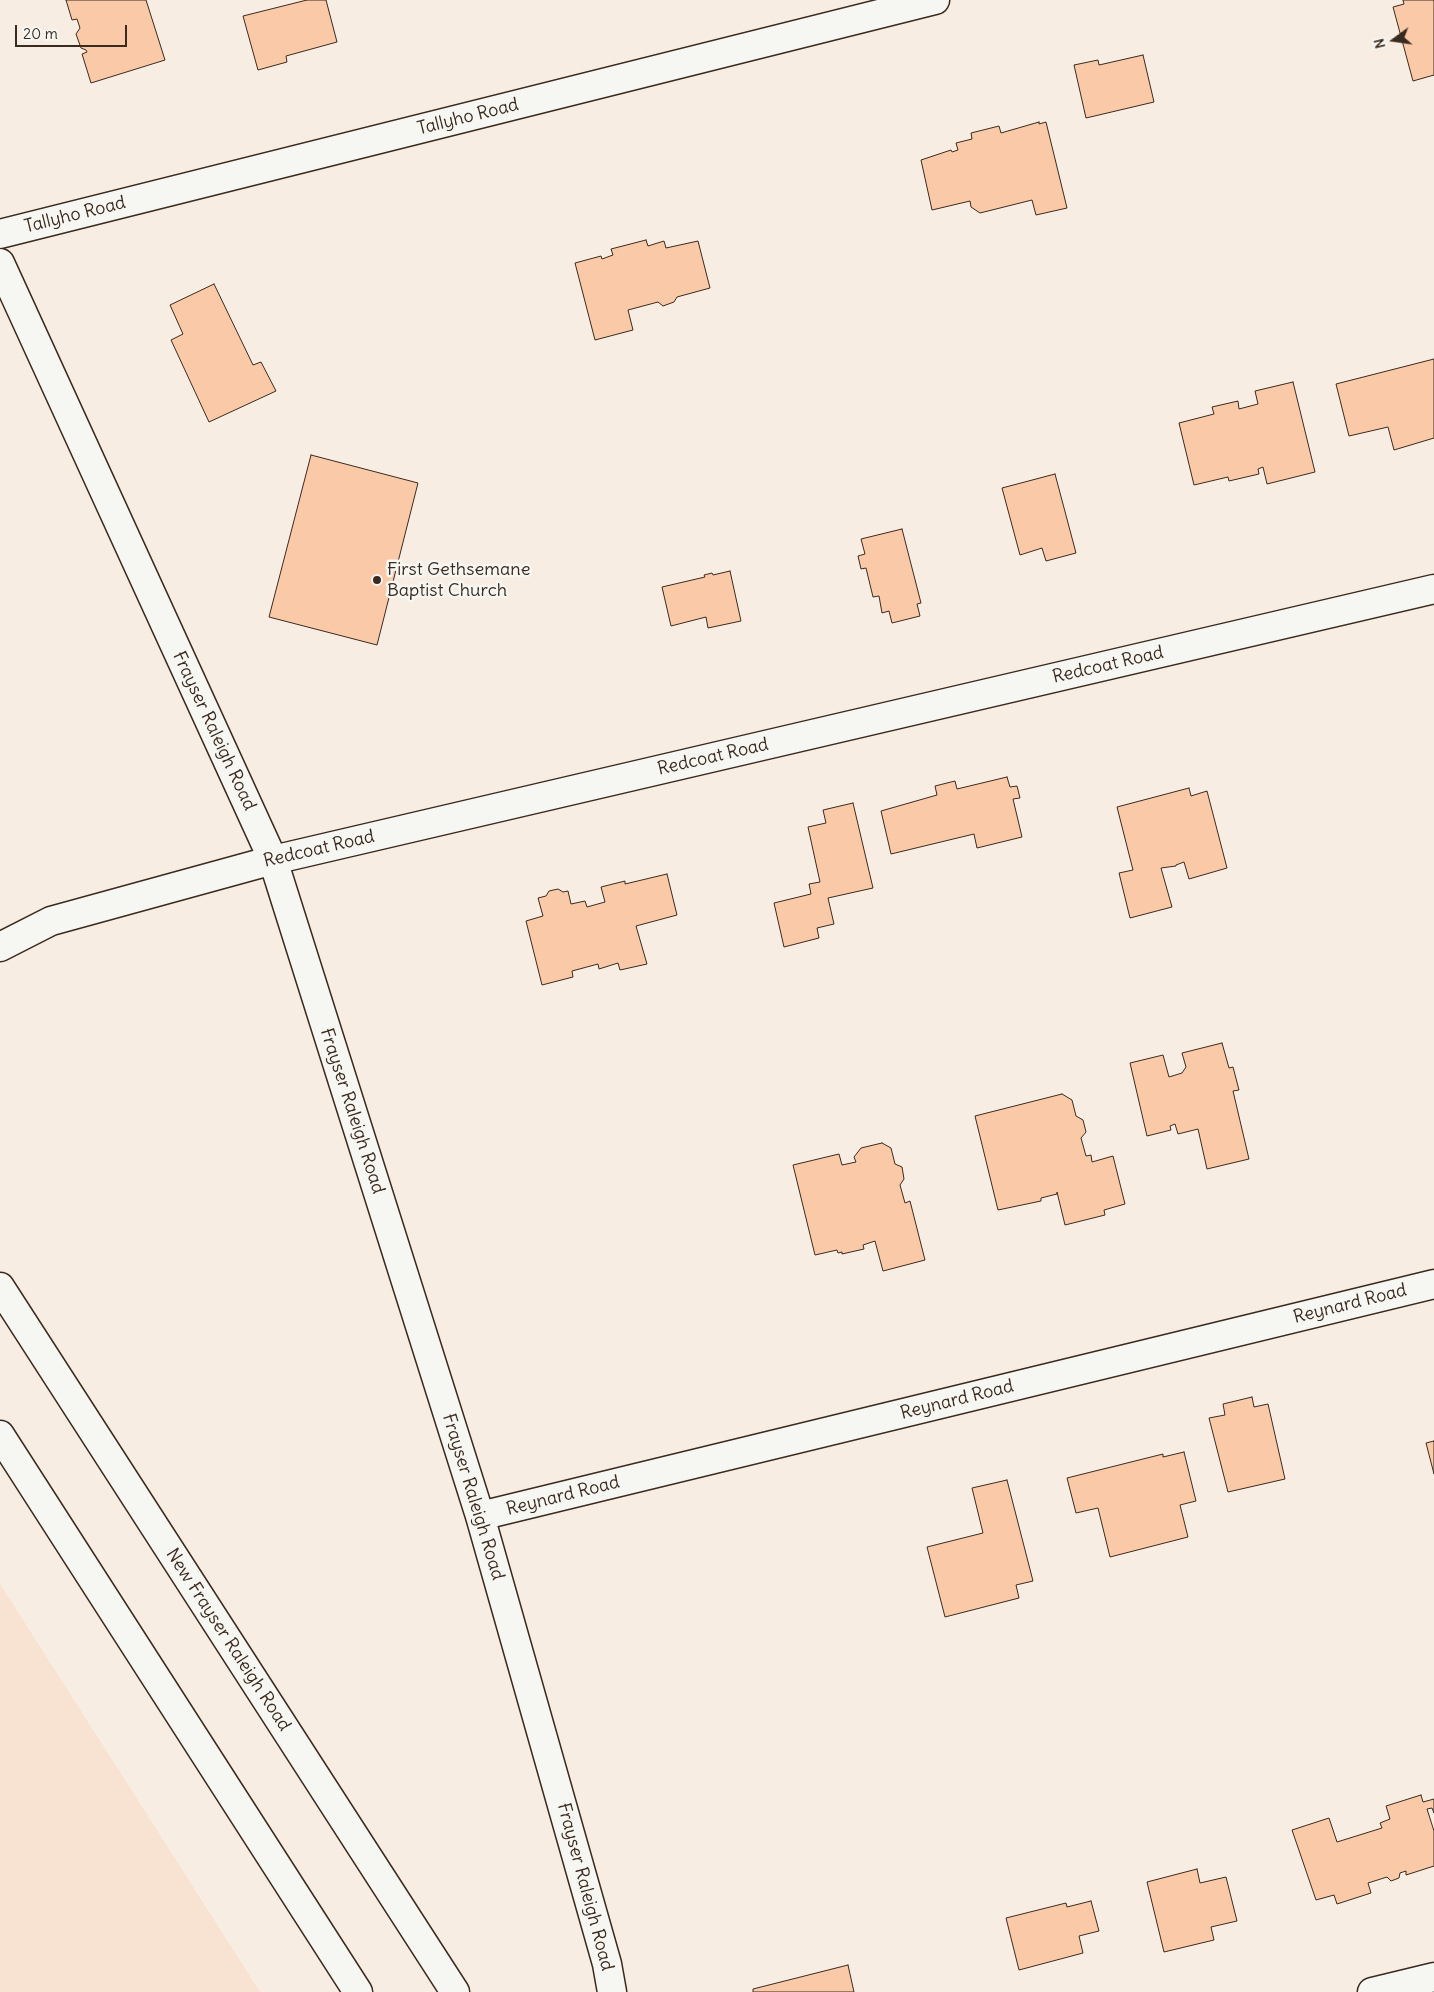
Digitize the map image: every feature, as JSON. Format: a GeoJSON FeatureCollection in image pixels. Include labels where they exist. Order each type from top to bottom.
{"type":"FeatureCollection","features":[{"type":"Feature","properties":{"kind":"street","name":"Tallyho Road"},"geometry":{"type":"LineString","coordinates":[[0,234],[935,0]]}},
{"type":"Feature","properties":{"kind":"street","name":"Frayser Raleigh Road"},"geometry":{"type":"LineString","coordinates":[[0,263],[273,860],[480,1516],[608,1964],[612,1992]]}},
{"type":"Feature","properties":{"kind":"street","name":"Redcoat Road"},"geometry":{"type":"LineString","coordinates":[[0,947],[51,921],[273,860],[1434,589]]}},
{"type":"Feature","properties":{"kind":"street","name":"Reynard Road"},"geometry":{"type":"LineString","coordinates":[[480,1516],[1434,1284]]}},
{"type":"Feature","properties":{"kind":"street","name":"New Frayser Raleigh Road"},"geometry":{"type":"LineString","coordinates":[[0,1287],[455,1992]]}},
{"type":"Feature","properties":{"kind":"street"},"geometry":{"type":"LineString","coordinates":[[0,1434],[358,1992]]}},
{"type":"Feature","properties":{"kind":"street"},"geometry":{"type":"LineString","coordinates":[[1372,1992],[1434,1977]]}},
{"type":"Feature","properties":{"kind":"shaded area"},"geometry":{"type":"Polygon","coordinates":[[[0,1584],[260,1992],[0,1992],[0,1584]]]}},
{"type":"Feature","properties":{"kind":"building"},"geometry":{"type":"Polygon","coordinates":[[[66,0],[146,0],[165,60],[91,83],[82,54],[87,52],[81,48],[76,34],[80,28],[77,19],[72,20],[66,0]]]}},
{"type":"Feature","properties":{"kind":"building"},"geometry":{"type":"Polygon","coordinates":[[[307,0],[326,0],[337,42],[286,56],[287,62],[258,70],[243,16],[307,0]]]}},
{"type":"Feature","properties":{"kind":"building"},"geometry":{"type":"Polygon","coordinates":[[[1403,0],[1434,0],[1434,75],[1413,81],[1393,7],[1404,4],[1403,0]]]}},
{"type":"Feature","properties":{"kind":"building"},"geometry":{"type":"Polygon","coordinates":[[[1143,55],[1154,102],[1086,118],[1074,65],[1098,60],[1099,65],[1143,55]]]}},
{"type":"Feature","properties":{"kind":"building"},"geometry":{"type":"Polygon","coordinates":[[[1039,122],[1039,124],[1046,122],[1067,208],[1036,215],[1032,200],[980,213],[971,207],[970,201],[932,210],[921,160],[951,150],[952,152],[958,150],[956,143],[972,139],[971,133],[999,126],[1001,133],[1039,122]]]}},
{"type":"Feature","properties":{"kind":"building"},"geometry":{"type":"Polygon","coordinates":[[[646,240],[648,246],[664,241],[666,248],[698,241],[710,288],[677,297],[674,302],[663,306],[658,302],[628,310],[633,330],[595,340],[575,263],[601,256],[602,259],[613,255],[611,249],[646,240]]]}},
{"type":"Feature","properties":{"kind":"building"},"geometry":{"type":"Polygon","coordinates":[[[214,284],[253,365],[261,362],[276,391],[209,422],[171,340],[183,334],[170,305],[214,284]]]}},
{"type":"Feature","properties":{"kind":"building"},"geometry":{"type":"Polygon","coordinates":[[[1434,359],[1434,438],[1394,450],[1388,427],[1349,436],[1336,384],[1434,359]]]}},
{"type":"Feature","properties":{"kind":"building"},"geometry":{"type":"Polygon","coordinates":[[[1293,382],[1315,472],[1267,484],[1263,467],[1258,469],[1259,474],[1229,481],[1228,477],[1194,485],[1179,423],[1214,414],[1212,407],[1238,401],[1239,409],[1258,404],[1255,391],[1293,382]]]}},
{"type":"Feature","properties":{"kind":"building"},"geometry":{"type":"Polygon","coordinates":[[[311,455],[418,483],[377,645],[269,617],[311,455]]]}},
{"type":"Feature","properties":{"kind":"building"},"geometry":{"type":"Polygon","coordinates":[[[1055,474],[1076,553],[1046,561],[1042,548],[1020,555],[1002,488],[1055,474]]]}},
{"type":"Feature","properties":{"kind":"building"},"geometry":{"type":"Polygon","coordinates":[[[902,529],[921,603],[917,604],[920,616],[892,623],[889,611],[882,613],[879,596],[873,597],[866,568],[861,569],[858,556],[865,554],[861,539],[902,529]]]}},
{"type":"Feature","properties":{"kind":"building"},"geometry":{"type":"Polygon","coordinates":[[[730,571],[741,621],[708,628],[706,617],[671,626],[662,587],[705,577],[704,575],[712,573],[713,575],[730,571]]]}},
{"type":"Feature","properties":{"kind":"building"},"geometry":{"type":"Polygon","coordinates":[[[1007,777],[1010,787],[1017,786],[1020,798],[1013,799],[1022,837],[977,848],[974,834],[891,854],[881,811],[937,795],[935,786],[955,781],[957,789],[1007,777]]]}},
{"type":"Feature","properties":{"kind":"building"},"geometry":{"type":"Polygon","coordinates":[[[1189,788],[1191,796],[1207,791],[1227,868],[1189,879],[1184,862],[1176,866],[1161,868],[1172,907],[1130,918],[1119,873],[1133,870],[1117,807],[1189,788]]]}},
{"type":"Feature","properties":{"kind":"building"},"geometry":{"type":"Polygon","coordinates":[[[853,803],[873,888],[828,898],[834,924],[817,928],[819,938],[784,947],[774,903],[811,894],[809,884],[820,882],[808,827],[826,823],[823,810],[853,803]]]}},
{"type":"Feature","properties":{"kind":"building"},"geometry":{"type":"Polygon","coordinates":[[[667,874],[677,915],[636,926],[647,964],[620,970],[618,963],[599,969],[598,964],[572,971],[573,977],[542,985],[526,921],[543,916],[538,898],[546,896],[549,891],[558,889],[563,892],[568,891],[571,904],[585,901],[587,907],[605,902],[601,887],[625,881],[625,884],[667,874]]]}},
{"type":"Feature","properties":{"kind":"building"},"geometry":{"type":"Polygon","coordinates":[[[1222,1043],[1229,1068],[1233,1067],[1239,1090],[1233,1091],[1249,1159],[1207,1169],[1198,1129],[1178,1134],[1175,1124],[1170,1126],[1171,1130],[1147,1136],[1130,1063],[1163,1055],[1169,1077],[1182,1073],[1186,1067],[1182,1053],[1222,1043]]]}},
{"type":"Feature","properties":{"kind":"building"},"geometry":{"type":"Polygon","coordinates":[[[1062,1094],[1072,1100],[1076,1116],[1083,1120],[1086,1132],[1081,1138],[1086,1156],[1091,1155],[1092,1162],[1113,1156],[1125,1204],[1104,1210],[1105,1215],[1065,1225],[1057,1192],[1057,1194],[1041,1198],[1041,1201],[998,1210],[975,1116],[1062,1094]]]}},
{"type":"Feature","properties":{"kind":"building"},"geometry":{"type":"Polygon","coordinates":[[[882,1143],[891,1148],[895,1164],[902,1167],[904,1179],[900,1185],[905,1203],[910,1201],[925,1260],[883,1271],[875,1241],[863,1245],[864,1249],[842,1254],[842,1252],[838,1253],[837,1250],[815,1255],[793,1165],[839,1154],[842,1165],[856,1162],[854,1157],[861,1148],[882,1143]]]}},
{"type":"Feature","properties":{"kind":"building"},"geometry":{"type":"Polygon","coordinates":[[[1252,1397],[1254,1407],[1268,1404],[1285,1479],[1228,1492],[1209,1418],[1225,1415],[1223,1404],[1252,1397]]]}},
{"type":"Feature","properties":{"kind":"building"},"geometry":{"type":"Polygon","coordinates":[[[1434,1441],[1434,1474],[1426,1443],[1434,1441]]]}},
{"type":"Feature","properties":{"kind":"building"},"geometry":{"type":"Polygon","coordinates":[[[1184,1452],[1196,1501],[1180,1505],[1188,1537],[1110,1557],[1098,1508],[1076,1513],[1067,1478],[1163,1454],[1163,1457],[1184,1452]]]}},
{"type":"Feature","properties":{"kind":"building"},"geometry":{"type":"Polygon","coordinates":[[[1007,1480],[1033,1581],[1016,1585],[1019,1598],[945,1617],[927,1547],[983,1533],[972,1488],[1007,1480]]]}},
{"type":"Feature","properties":{"kind":"building"},"geometry":{"type":"Polygon","coordinates":[[[1421,1795],[1423,1802],[1434,1799],[1434,1813],[1432,1808],[1427,1809],[1434,1831],[1434,1866],[1406,1875],[1406,1871],[1400,1873],[1399,1878],[1391,1881],[1387,1877],[1368,1883],[1371,1893],[1337,1904],[1334,1895],[1316,1900],[1292,1830],[1329,1818],[1337,1842],[1382,1828],[1380,1823],[1390,1819],[1386,1806],[1421,1795]]]}},
{"type":"Feature","properties":{"kind":"building"},"geometry":{"type":"Polygon","coordinates":[[[1197,1869],[1200,1883],[1226,1877],[1237,1921],[1211,1927],[1214,1940],[1164,1952],[1147,1882],[1197,1869]]]}},
{"type":"Feature","properties":{"kind":"building"},"geometry":{"type":"Polygon","coordinates":[[[1091,1901],[1099,1931],[1079,1936],[1083,1953],[1019,1970],[1006,1918],[1066,1903],[1067,1907],[1091,1901]]]}},
{"type":"Feature","properties":{"kind":"building"},"geometry":{"type":"Polygon","coordinates":[[[848,1965],[854,1992],[753,1992],[753,1989],[848,1965]]]}},
{"type":"Feature","properties":{"kind":"place","name":"First Gethsemane Baptist Church"},"geometry":{"type":"Point","coordinates":[377,580]}}]}
